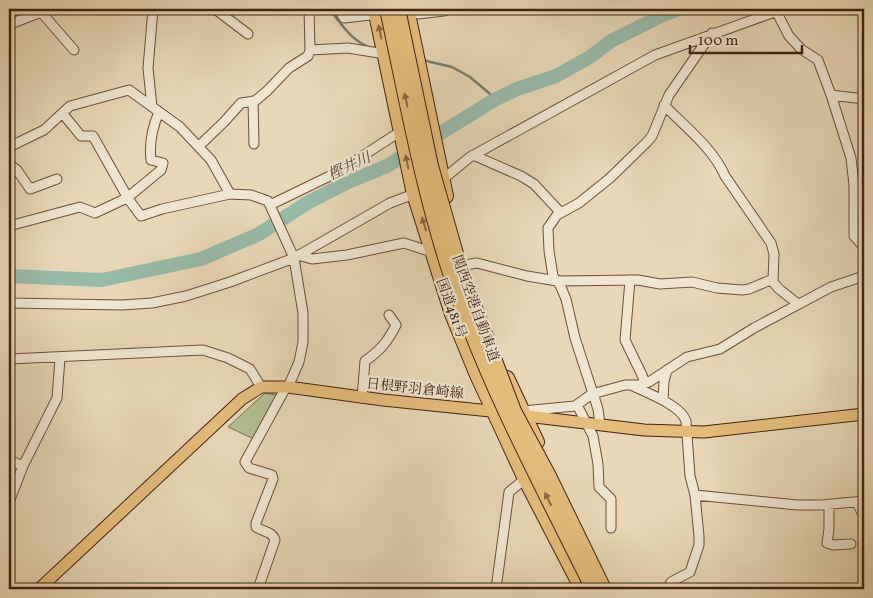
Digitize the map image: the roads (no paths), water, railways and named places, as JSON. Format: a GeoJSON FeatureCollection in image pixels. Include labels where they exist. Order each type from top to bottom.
{"type":"FeatureCollection","features":[{"type":"Feature","properties":{"kind":"highway","name":"関西空港自動車道"},"geometry":{"type":"LineString","coordinates":[[387,9],[429,200],[450,273],[484,364],[517,437],[593,589]]}},
{"type":"Feature","properties":{"kind":"highway","name":"関西空港自動車道"},"geometry":{"type":"LineString","coordinates":[[398,9],[431,166],[461,271],[514,411],[549,476],[604,589]]}},
{"type":"Feature","properties":{"kind":"highway","name":"国道481号"},"geometry":{"type":"LineString","coordinates":[[412,11],[442,180],[466,265],[497,356],[610,589]]}},
{"type":"Feature","properties":{"kind":"highway","name":"国道481号"},"geometry":{"type":"LineString","coordinates":[[373,12],[384,54],[414,194],[452,314],[525,479],[582,589]]}},
{"type":"Feature","properties":{"kind":"main road","name":"日根野羽倉崎線"},"geometry":{"type":"LineString","coordinates":[[39,589],[242,398],[261,388],[287,387],[362,398],[687,433],[864,414]]}},
{"type":"Feature","properties":{"kind":"street"},"geometry":{"type":"LineString","coordinates":[[9,226],[80,207],[95,212],[127,198],[161,170],[163,163],[151,160],[150,152],[155,109],[148,68],[153,9]]}},
{"type":"Feature","properties":{"kind":"street"},"geometry":{"type":"LineString","coordinates":[[215,9],[248,34]]}},
{"type":"Feature","properties":{"kind":"street"},"geometry":{"type":"LineString","coordinates":[[199,146],[241,103],[252,101],[268,91],[289,68],[308,56],[310,50],[309,9]]}},
{"type":"Feature","properties":{"kind":"street"},"geometry":{"type":"LineString","coordinates":[[338,9],[344,18],[373,12]]}},
{"type":"Feature","properties":{"kind":"street"},"geometry":{"type":"LineString","coordinates":[[412,11],[444,12],[449,9]]}},
{"type":"Feature","properties":{"kind":"street"},"geometry":{"type":"LineString","coordinates":[[9,28],[13,23],[45,10],[74,50]]}},
{"type":"Feature","properties":{"kind":"street"},"geometry":{"type":"LineString","coordinates":[[442,180],[473,155],[655,55],[778,10],[789,36],[801,49],[818,60],[831,95],[850,158],[854,185],[854,236],[864,247]]}},
{"type":"Feature","properties":{"kind":"street"},"geometry":{"type":"LineString","coordinates":[[600,425],[598,409],[575,338],[566,299],[553,276],[547,236],[548,228],[557,215],[579,203],[610,178],[647,142],[652,136],[668,94],[712,33]]}},
{"type":"Feature","properties":{"kind":"street"},"geometry":{"type":"LineString","coordinates":[[310,50],[348,48],[384,54]]}},
{"type":"Feature","properties":{"kind":"street"},"geometry":{"type":"LineString","coordinates":[[9,148],[44,130],[70,106],[129,90],[180,127],[199,146],[211,160],[230,194]]}},
{"type":"Feature","properties":{"kind":"street"},"geometry":{"type":"LineString","coordinates":[[831,95],[864,98]]}},
{"type":"Feature","properties":{"kind":"street"},"geometry":{"type":"LineString","coordinates":[[252,101],[254,144]]}},
{"type":"Feature","properties":{"kind":"street"},"geometry":{"type":"LineString","coordinates":[[664,106],[706,148],[767,237],[774,254],[773,282],[798,304]]}},
{"type":"Feature","properties":{"kind":"street"},"geometry":{"type":"LineString","coordinates":[[63,114],[81,136],[92,136],[127,198],[141,216],[162,209],[230,194],[251,195],[268,201],[296,256],[303,313],[303,342],[299,362],[245,462],[249,468],[272,475],[273,479],[256,523],[256,528],[271,533],[275,540],[258,589]]}},
{"type":"Feature","properties":{"kind":"street"},"geometry":{"type":"LineString","coordinates":[[270,205],[338,172],[401,131]]}},
{"type":"Feature","properties":{"kind":"street"},"geometry":{"type":"LineString","coordinates":[[473,155],[521,176],[534,184],[561,213]]}},
{"type":"Feature","properties":{"kind":"street"},"geometry":{"type":"LineString","coordinates":[[9,164],[17,170],[30,189],[56,179]]}},
{"type":"Feature","properties":{"kind":"street"},"geometry":{"type":"LineString","coordinates":[[9,303],[92,305],[152,302],[186,296],[230,282],[296,256],[390,204],[414,194]]}},
{"type":"Feature","properties":{"kind":"street"},"geometry":{"type":"LineString","coordinates":[[296,256],[312,259],[347,255],[404,243],[432,252]]}},
{"type":"Feature","properties":{"kind":"street"},"geometry":{"type":"LineString","coordinates":[[466,265],[477,263],[527,276],[557,281],[630,280],[660,284],[692,282],[717,288],[742,290],[773,279]]}},
{"type":"Feature","properties":{"kind":"street"},"geometry":{"type":"LineString","coordinates":[[524,414],[575,406],[592,394],[645,383],[687,357],[720,350],[754,328],[831,287],[864,276]]}},
{"type":"Feature","properties":{"kind":"street"},"geometry":{"type":"LineString","coordinates":[[630,280],[626,340],[645,383]]}},
{"type":"Feature","properties":{"kind":"street"},"geometry":{"type":"LineString","coordinates":[[362,398],[365,361],[377,354],[387,342],[396,325],[389,315]]}},
{"type":"Feature","properties":{"kind":"street"},"geometry":{"type":"LineString","coordinates":[[9,359],[203,350],[228,358],[250,369],[261,388]]}},
{"type":"Feature","properties":{"kind":"street"},"geometry":{"type":"LineString","coordinates":[[9,501],[23,466],[57,398],[60,358]]}},
{"type":"Feature","properties":{"kind":"street"},"geometry":{"type":"LineString","coordinates":[[663,400],[664,381],[667,370]]}},
{"type":"Feature","properties":{"kind":"street"},"geometry":{"type":"LineString","coordinates":[[630,385],[663,400],[684,416],[690,476],[698,519],[699,545],[690,572],[671,582],[668,589]]}},
{"type":"Feature","properties":{"kind":"street"},"geometry":{"type":"LineString","coordinates":[[577,405],[593,436],[598,464],[598,487],[611,499],[610,528]]}},
{"type":"Feature","properties":{"kind":"street"},"geometry":{"type":"LineString","coordinates":[[9,460],[23,466]]}},
{"type":"Feature","properties":{"kind":"street"},"geometry":{"type":"LineString","coordinates":[[496,589],[509,492],[525,479]]}},
{"type":"Feature","properties":{"kind":"street"},"geometry":{"type":"LineString","coordinates":[[695,495],[737,498],[778,504],[861,502],[864,517]]}},
{"type":"Feature","properties":{"kind":"street"},"geometry":{"type":"LineString","coordinates":[[829,504],[827,543],[851,544]]}},
{"type":"Feature","properties":{"kind":"waterway"},"geometry":{"type":"LineString","coordinates":[[329,9],[352,37],[371,48]]}},
{"type":"Feature","properties":{"kind":"waterway","name":"樫井川"},"geometry":{"type":"LineString","coordinates":[[9,276],[102,280],[201,259],[259,234],[307,203],[348,182],[387,166],[496,99],[517,89],[556,76],[590,57],[611,41],[679,9]]}},
{"type":"Feature","properties":{"kind":"waterway"},"geometry":{"type":"LineString","coordinates":[[422,60],[452,67],[470,77],[496,99]]}}]}
